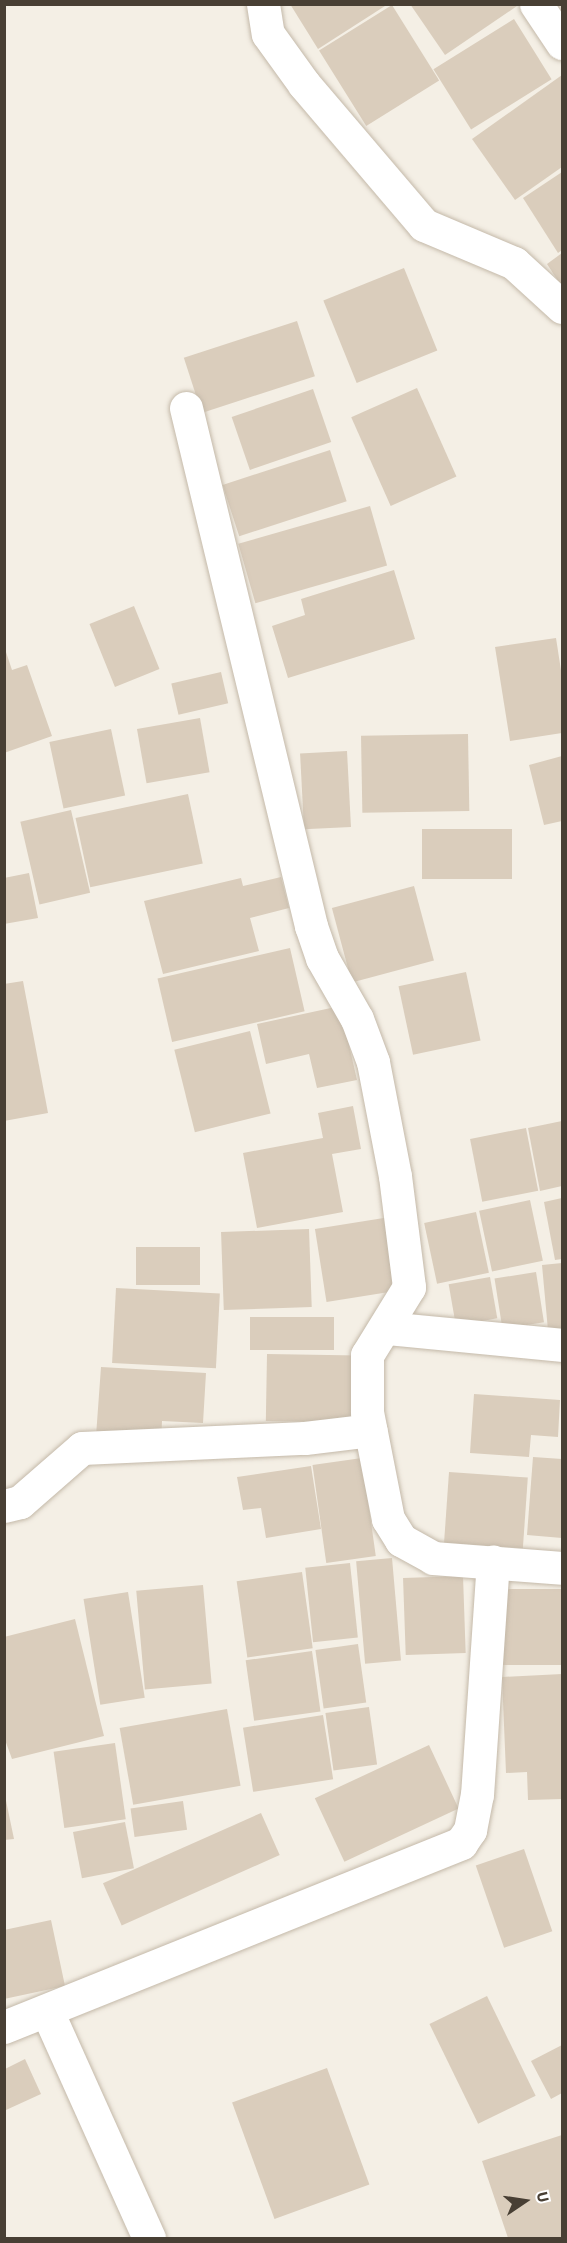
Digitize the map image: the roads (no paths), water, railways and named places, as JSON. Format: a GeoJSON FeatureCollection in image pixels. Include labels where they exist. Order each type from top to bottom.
{"type":"FeatureCollection","features":[{"type":"Feature","properties":{"kind":"street"},"geometry":{"type":"LineString","coordinates":[[262,4],[268,34],[424,225],[514,263],[562,307]]}},
{"type":"Feature","properties":{"kind":"street"},"geometry":{"type":"LineString","coordinates":[[536,4],[562,43]]}},
{"type":"Feature","properties":{"kind":"street"},"geometry":{"type":"LineString","coordinates":[[186,408],[311,926],[322,958],[357,1019],[373,1062],[410,1272],[406,1296],[367,1355],[367,1412],[388,1519],[401,1540],[433,1558],[562,1568]]}},
{"type":"Feature","properties":{"kind":"street"},"geometry":{"type":"LineString","coordinates":[[386,1328],[562,1345]]}},
{"type":"Feature","properties":{"kind":"street"},"geometry":{"type":"LineString","coordinates":[[4,1506],[20,1502],[82,1448],[305,1438],[371,1430]]}},
{"type":"Feature","properties":{"kind":"street"},"geometry":{"type":"LineString","coordinates":[[4,2027],[461,1843],[470,1830],[477,1795],[493,1562]]}},
{"type":"Feature","properties":{"kind":"street"},"geometry":{"type":"LineString","coordinates":[[47,2011],[149,2238]]}}]}
